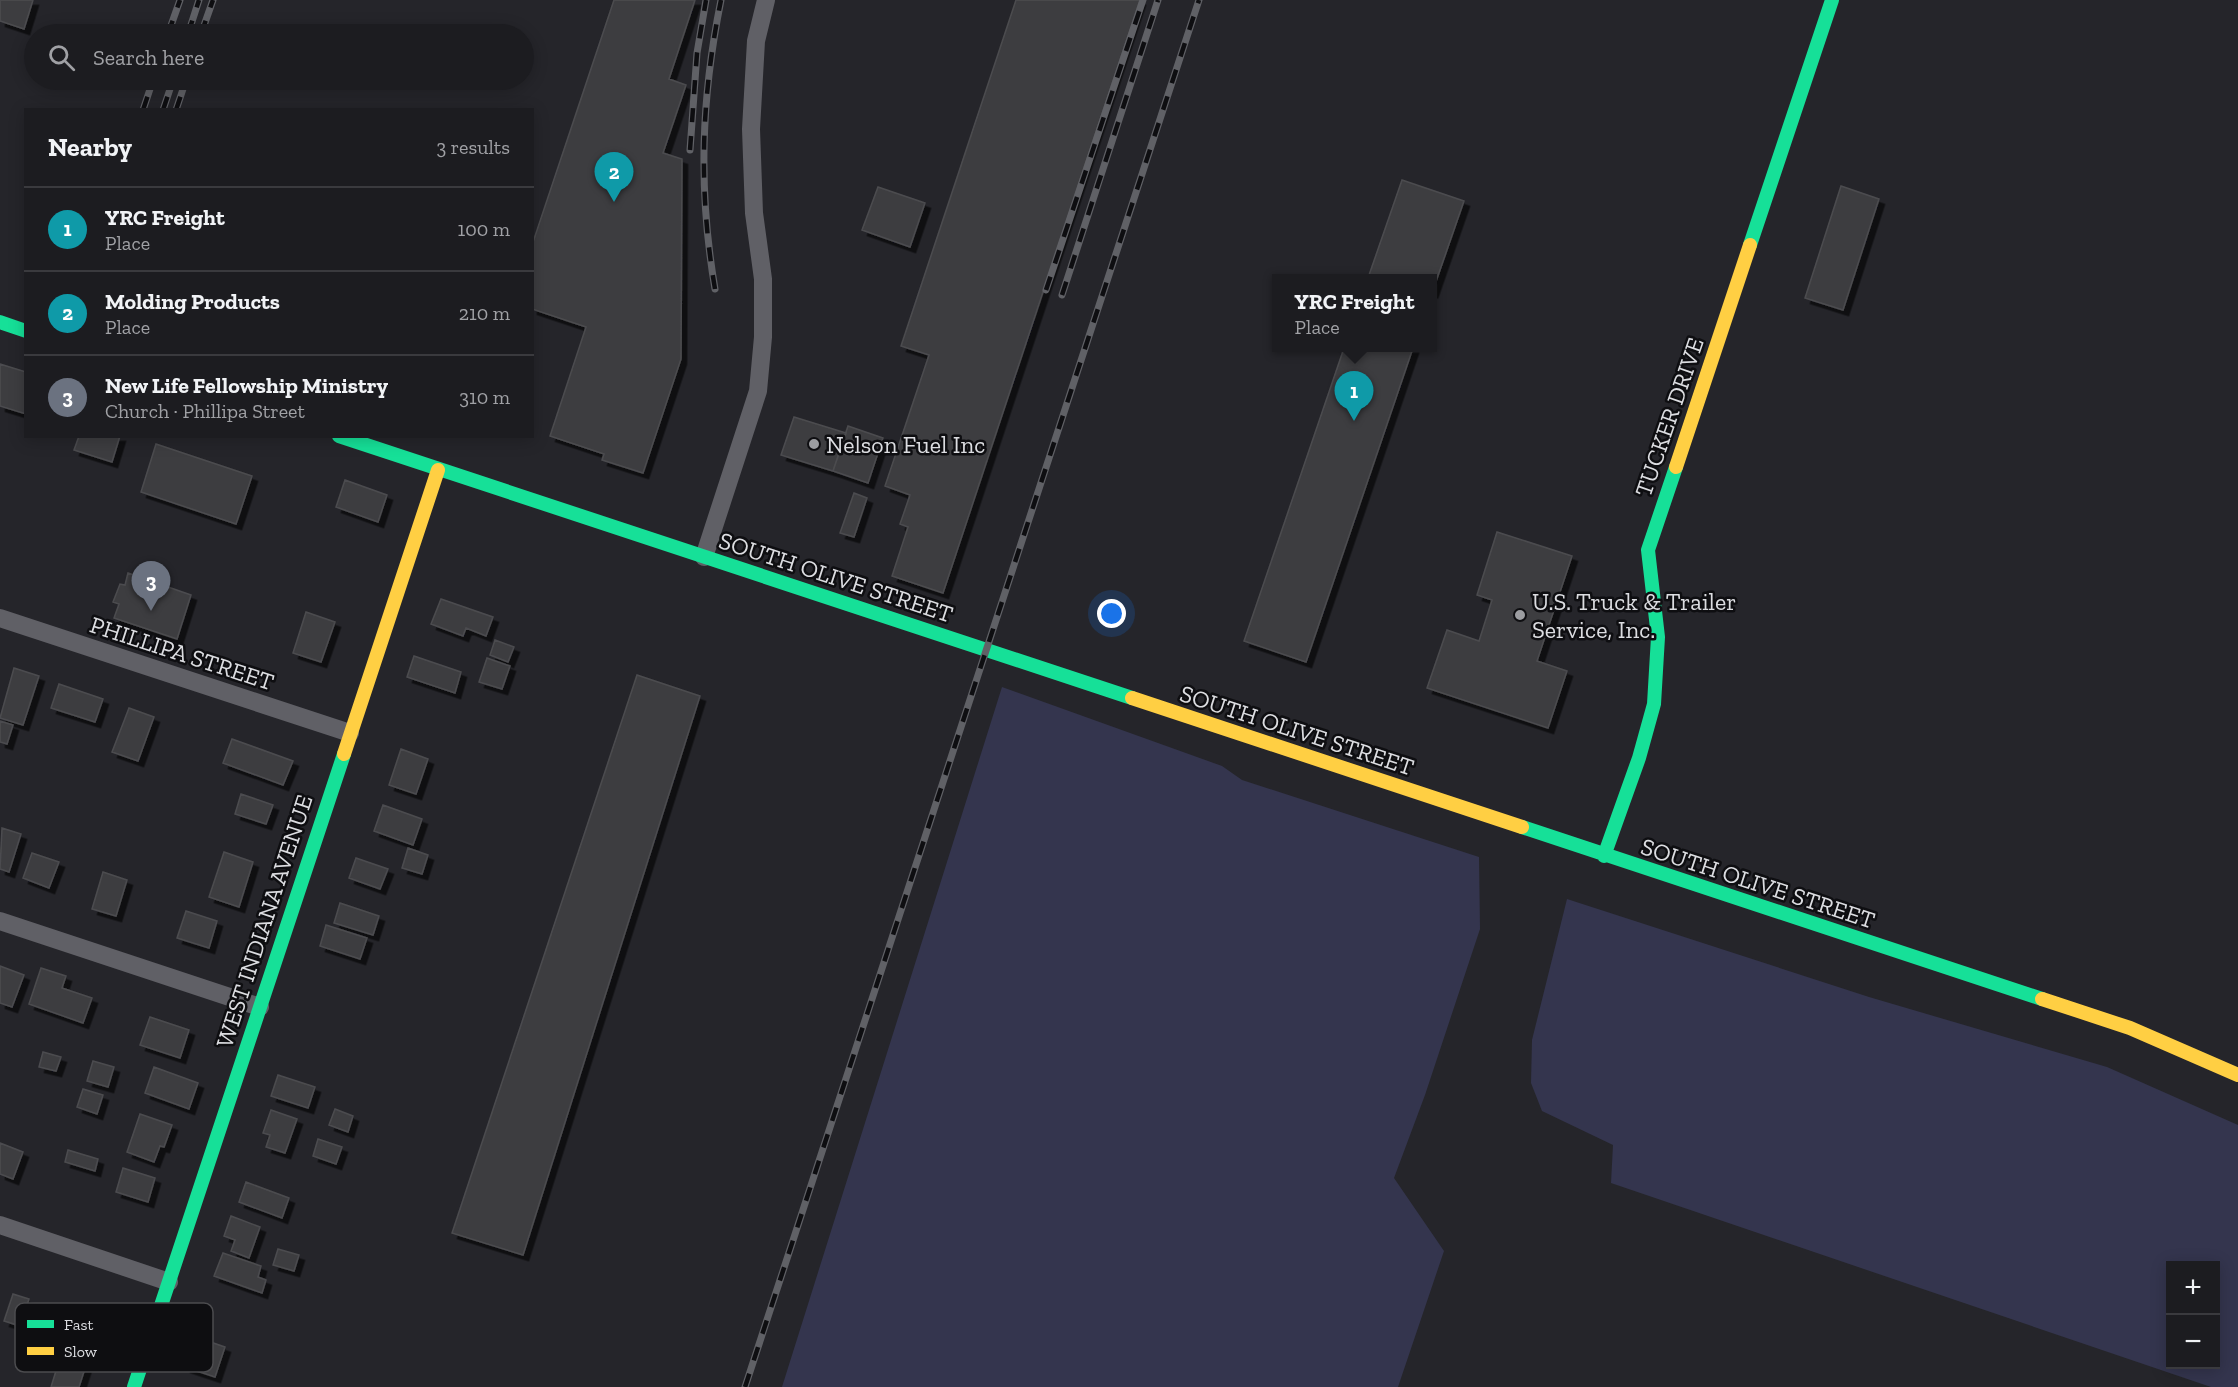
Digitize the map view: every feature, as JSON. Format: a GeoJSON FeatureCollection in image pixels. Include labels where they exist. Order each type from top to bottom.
{"type":"FeatureCollection","features":[{"type":"Feature","properties":{"kind":"street"},"geometry":{"type":"LineString","coordinates":[[704,557],[758,391],[763,337],[763,279],[754,213],[751,129],[756,41],[766,0]]}},
{"type":"Feature","properties":{"kind":"street","name":"TUCKER DRIVE"},"geometry":{"type":"LineString","coordinates":[[1604,856],[1649,723],[1657,661],[1657,593],[1648,550],[1832,0]]}},
{"type":"Feature","properties":{"kind":"street"},"geometry":{"type":"LineString","coordinates":[[0,322],[24,330]]}},
{"type":"Feature","properties":{"kind":"street","name":"SOUTH OLIVE STREET"},"geometry":{"type":"LineString","coordinates":[[345,438],[2130,1028],[2238,1076]]}},
{"type":"Feature","properties":{"kind":"street","name":"WEST INDIANA AVENUE"},"geometry":{"type":"LineString","coordinates":[[162,1303],[438,470]]}},
{"type":"Feature","properties":{"kind":"street","name":"PHILLIPA STREET"},"geometry":{"type":"LineString","coordinates":[[0,618],[350,733]]}},
{"type":"Feature","properties":{"kind":"street"},"geometry":{"type":"LineString","coordinates":[[0,921],[260,1007]]}},
{"type":"Feature","properties":{"kind":"street"},"geometry":{"type":"LineString","coordinates":[[0,1225],[169,1282]]}},
{"type":"Feature","properties":{"kind":"street","name":"WEST INDIANA AVENUE"},"geometry":{"type":"LineString","coordinates":[[134,1387],[139,1372]]}},
{"type":"Feature","properties":{"kind":"shaded area"},"geometry":{"type":"Polygon","coordinates":[[[1002,687],[1222,766],[1242,780],[1479,857],[1480,929],[1425,1095],[1394,1178],[1444,1251],[1398,1387],[782,1387],[1002,687]]]}},
{"type":"Feature","properties":{"kind":"shaded area"},"geometry":{"type":"Polygon","coordinates":[[[1567,899],[1869,997],[2107,1067],[2238,1125],[2238,1387],[2211,1387],[1611,1183],[1613,1145],[1542,1111],[1531,1083],[1532,1040],[1567,899]]]}},
{"type":"Feature","properties":{"kind":"building"},"geometry":{"type":"Polygon","coordinates":[[[0,0],[33,0],[24,29],[0,21],[0,0]]]}},
{"type":"Feature","properties":{"kind":"building"},"geometry":{"type":"Polygon","coordinates":[[[614,0],[695,0],[669,79],[686,85],[663,153],[682,159],[681,359],[643,473],[602,460],[604,454],[550,436],[586,327],[534,310],[534,239],[614,0]]]}},
{"type":"Feature","properties":{"kind":"building"},"geometry":{"type":"Polygon","coordinates":[[[1016,0],[1140,0],[943,593],[892,576],[908,527],[900,524],[910,495],[885,486],[929,355],[901,346],[1016,0]]]}},
{"type":"Feature","properties":{"kind":"building"},"geometry":{"type":"Polygon","coordinates":[[[1402,180],[1464,201],[1437,279],[1437,274],[1369,274],[1402,180]]]}},
{"type":"Feature","properties":{"kind":"building"},"geometry":{"type":"Polygon","coordinates":[[[1841,186],[1879,199],[1843,310],[1805,298],[1841,186]]]}},
{"type":"Feature","properties":{"kind":"building"},"geometry":{"type":"Polygon","coordinates":[[[878,187],[925,203],[910,247],[862,230],[878,187]]]}},
{"type":"Feature","properties":{"kind":"building"},"geometry":{"type":"Polygon","coordinates":[[[1343,352],[1412,352],[1306,662],[1244,641],[1343,352]]]}},
{"type":"Feature","properties":{"kind":"building"},"geometry":{"type":"Polygon","coordinates":[[[0,364],[24,371],[24,413],[0,406],[0,364]]]}},
{"type":"Feature","properties":{"kind":"building","name":"Nelson Fuel Inc"},"geometry":{"type":"Polygon","coordinates":[[[794,417],[846,433],[833,471],[781,455],[794,417]]]}},
{"type":"Feature","properties":{"kind":"building"},"geometry":{"type":"Polygon","coordinates":[[[848,426],[883,438],[868,483],[833,471],[848,426]]]}},
{"type":"Feature","properties":{"kind":"building"},"geometry":{"type":"Polygon","coordinates":[[[78,438],[119,438],[112,462],[74,450],[78,438]]]}},
{"type":"Feature","properties":{"kind":"building"},"geometry":{"type":"Polygon","coordinates":[[[156,444],[252,476],[236,524],[141,492],[156,444]]]}},
{"type":"Feature","properties":{"kind":"building"},"geometry":{"type":"Polygon","coordinates":[[[345,480],[387,495],[378,522],[336,507],[345,480]]]}},
{"type":"Feature","properties":{"kind":"building"},"geometry":{"type":"Polygon","coordinates":[[[854,493],[867,498],[854,537],[840,533],[854,493]]]}},
{"type":"Feature","properties":{"kind":"building","name":"U.S. Truck & Trailer Service, Inc."},"geometry":{"type":"Polygon","coordinates":[[[1497,532],[1572,556],[1537,661],[1567,671],[1548,728],[1427,688],[1447,630],[1479,641],[1492,600],[1477,595],[1497,532]]]}},
{"type":"Feature","properties":{"kind":"building"},"geometry":{"type":"Polygon","coordinates":[[[128,573],[191,595],[177,639],[114,618],[119,604],[113,602],[120,584],[125,585],[128,573]]]}},
{"type":"Feature","properties":{"kind":"building"},"geometry":{"type":"Polygon","coordinates":[[[441,599],[493,617],[486,636],[466,628],[463,636],[431,624],[441,599]]]}},
{"type":"Feature","properties":{"kind":"building"},"geometry":{"type":"Polygon","coordinates":[[[306,612],[335,622],[321,662],[293,653],[306,612]]]}},
{"type":"Feature","properties":{"kind":"building"},"geometry":{"type":"Polygon","coordinates":[[[495,640],[514,647],[508,662],[490,655],[495,640]]]}},
{"type":"Feature","properties":{"kind":"building"},"geometry":{"type":"Polygon","coordinates":[[[414,656],[461,672],[455,693],[407,677],[414,656]]]}},
{"type":"Feature","properties":{"kind":"building"},"geometry":{"type":"Polygon","coordinates":[[[487,658],[510,666],[502,689],[479,682],[487,658]]]}},
{"type":"Feature","properties":{"kind":"building"},"geometry":{"type":"Polygon","coordinates":[[[14,668],[39,676],[23,725],[0,718],[14,668]]]}},
{"type":"Feature","properties":{"kind":"building"},"geometry":{"type":"Polygon","coordinates":[[[637,675],[700,696],[523,1255],[452,1233],[637,675]]]}},
{"type":"Feature","properties":{"kind":"building"},"geometry":{"type":"Polygon","coordinates":[[[59,684],[103,699],[95,722],[51,708],[59,684]]]}},
{"type":"Feature","properties":{"kind":"building"},"geometry":{"type":"Polygon","coordinates":[[[129,708],[154,717],[138,761],[112,752],[129,708]]]}},
{"type":"Feature","properties":{"kind":"building"},"geometry":{"type":"Polygon","coordinates":[[[0,721],[13,725],[7,744],[0,742],[0,721]]]}},
{"type":"Feature","properties":{"kind":"building"},"geometry":{"type":"Polygon","coordinates":[[[232,739],[293,761],[283,785],[223,763],[232,739]]]}},
{"type":"Feature","properties":{"kind":"building"},"geometry":{"type":"Polygon","coordinates":[[[401,749],[428,759],[416,794],[389,785],[401,749]]]}},
{"type":"Feature","properties":{"kind":"building"},"geometry":{"type":"Polygon","coordinates":[[[241,794],[273,805],[266,824],[235,814],[241,794]]]}},
{"type":"Feature","properties":{"kind":"building"},"geometry":{"type":"Polygon","coordinates":[[[383,805],[422,819],[413,845],[374,831],[383,805]]]}},
{"type":"Feature","properties":{"kind":"building"},"geometry":{"type":"Polygon","coordinates":[[[2,828],[21,834],[9,872],[0,869],[2,828]]]}},
{"type":"Feature","properties":{"kind":"building"},"geometry":{"type":"Polygon","coordinates":[[[408,848],[428,855],[422,874],[402,868],[408,848]]]}},
{"type":"Feature","properties":{"kind":"building"},"geometry":{"type":"Polygon","coordinates":[[[224,852],[253,862],[239,907],[209,897],[224,852]]]}},
{"type":"Feature","properties":{"kind":"building"},"geometry":{"type":"Polygon","coordinates":[[[32,853],[59,862],[49,888],[23,878],[32,853]]]}},
{"type":"Feature","properties":{"kind":"building"},"geometry":{"type":"Polygon","coordinates":[[[356,858],[388,869],[380,889],[349,878],[356,858]]]}},
{"type":"Feature","properties":{"kind":"building"},"geometry":{"type":"Polygon","coordinates":[[[103,872],[127,880],[116,916],[92,909],[103,872]]]}},
{"type":"Feature","properties":{"kind":"building"},"geometry":{"type":"Polygon","coordinates":[[[340,903],[379,916],[373,935],[334,923],[340,903]]]}},
{"type":"Feature","properties":{"kind":"building"},"geometry":{"type":"Polygon","coordinates":[[[186,911],[217,921],[209,948],[177,938],[186,911]]]}},
{"type":"Feature","properties":{"kind":"building"},"geometry":{"type":"Polygon","coordinates":[[[326,925],[367,938],[360,959],[320,946],[326,925]]]}},
{"type":"Feature","properties":{"kind":"building"},"geometry":{"type":"Polygon","coordinates":[[[0,966],[24,975],[12,1007],[0,1003],[0,966]]]}},
{"type":"Feature","properties":{"kind":"building"},"geometry":{"type":"Polygon","coordinates":[[[41,968],[66,976],[62,988],[92,998],[83,1023],[29,1004],[41,968]]]}},
{"type":"Feature","properties":{"kind":"building"},"geometry":{"type":"Polygon","coordinates":[[[150,1017],[189,1030],[180,1058],[140,1045],[150,1017]]]}},
{"type":"Feature","properties":{"kind":"building"},"geometry":{"type":"Polygon","coordinates":[[[43,1052],[61,1057],[56,1071],[39,1067],[43,1052]]]}},
{"type":"Feature","properties":{"kind":"building"},"geometry":{"type":"Polygon","coordinates":[[[93,1061],[114,1067],[108,1087],[87,1081],[93,1061]]]}},
{"type":"Feature","properties":{"kind":"building"},"geometry":{"type":"Polygon","coordinates":[[[154,1067],[198,1083],[189,1109],[145,1093],[154,1067]]]}},
{"type":"Feature","properties":{"kind":"building"},"geometry":{"type":"Polygon","coordinates":[[[278,1075],[315,1087],[308,1108],[271,1096],[278,1075]]]}},
{"type":"Feature","properties":{"kind":"building"},"geometry":{"type":"Polygon","coordinates":[[[83,1089],[103,1095],[97,1114],[77,1107],[83,1089]]]}},
{"type":"Feature","properties":{"kind":"building"},"geometry":{"type":"Polygon","coordinates":[[[335,1109],[353,1116],[348,1132],[329,1125],[335,1109]]]}},
{"type":"Feature","properties":{"kind":"building"},"geometry":{"type":"Polygon","coordinates":[[[271,1110],[297,1119],[285,1153],[266,1147],[270,1135],[263,1133],[271,1110]]]}},
{"type":"Feature","properties":{"kind":"building"},"geometry":{"type":"Polygon","coordinates":[[[140,1114],[172,1125],[164,1147],[160,1146],[154,1162],[127,1152],[140,1114]]]}},
{"type":"Feature","properties":{"kind":"building"},"geometry":{"type":"Polygon","coordinates":[[[318,1139],[342,1147],[336,1164],[313,1156],[318,1139]]]}},
{"type":"Feature","properties":{"kind":"building"},"geometry":{"type":"Polygon","coordinates":[[[0,1143],[23,1152],[13,1179],[0,1174],[0,1143]]]}},
{"type":"Feature","properties":{"kind":"building"},"geometry":{"type":"Polygon","coordinates":[[[68,1150],[98,1159],[95,1171],[65,1162],[68,1150]]]}},
{"type":"Feature","properties":{"kind":"building"},"geometry":{"type":"Polygon","coordinates":[[[123,1168],[155,1178],[148,1202],[116,1192],[123,1168]]]}},
{"type":"Feature","properties":{"kind":"building"},"geometry":{"type":"Polygon","coordinates":[[[246,1182],[289,1198],[282,1218],[239,1202],[246,1182]]]}},
{"type":"Feature","properties":{"kind":"building"},"geometry":{"type":"Polygon","coordinates":[[[231,1216],[260,1227],[249,1258],[231,1251],[235,1240],[224,1236],[231,1216]]]}},
{"type":"Feature","properties":{"kind":"building"},"geometry":{"type":"Polygon","coordinates":[[[278,1249],[299,1255],[294,1271],[273,1265],[278,1249]]]}},
{"type":"Feature","properties":{"kind":"building"},"geometry":{"type":"Polygon","coordinates":[[[223,1253],[261,1266],[258,1277],[266,1280],[262,1293],[214,1276],[223,1253]]]}},
{"type":"Feature","properties":{"kind":"building"},"geometry":{"type":"Polygon","coordinates":[[[13,1294],[29,1299],[28,1303],[15,1303],[15,1324],[4,1321],[13,1294]]]}},
{"type":"Feature","properties":{"kind":"building"},"geometry":{"type":"Polygon","coordinates":[[[213,1343],[225,1347],[215,1377],[200,1372],[213,1372],[213,1343]]]}},
{"type":"Feature","properties":{"kind":"building"},"geometry":{"type":"Polygon","coordinates":[[[56,1372],[84,1372],[79,1387],[51,1387],[56,1372]]]}},
{"type":"Feature","properties":{"kind":"railway"},"geometry":{"type":"LineString","coordinates":[[172,24],[180,0]]}},
{"type":"Feature","properties":{"kind":"railway"},"geometry":{"type":"LineString","coordinates":[[191,24],[199,0]]}},
{"type":"Feature","properties":{"kind":"railway"},"geometry":{"type":"LineString","coordinates":[[205,24],[213,0]]}},
{"type":"Feature","properties":{"kind":"railway"},"geometry":{"type":"LineString","coordinates":[[690,150],[697,53],[706,0]]}},
{"type":"Feature","properties":{"kind":"railway"},"geometry":{"type":"LineString","coordinates":[[715,289],[706,216],[704,144],[709,73],[721,0]]}},
{"type":"Feature","properties":{"kind":"railway"},"geometry":{"type":"LineString","coordinates":[[1046,290],[1143,0]]}},
{"type":"Feature","properties":{"kind":"railway"},"geometry":{"type":"LineString","coordinates":[[1062,295],[1158,0]]}},
{"type":"Feature","properties":{"kind":"railway"},"geometry":{"type":"LineString","coordinates":[[745,1387],[1199,0]]}},
{"type":"Feature","properties":{"kind":"railway"},"geometry":{"type":"LineString","coordinates":[[144,108],[150,90]]}},
{"type":"Feature","properties":{"kind":"railway"},"geometry":{"type":"LineString","coordinates":[[164,108],[170,90]]}},
{"type":"Feature","properties":{"kind":"railway"},"geometry":{"type":"LineString","coordinates":[[177,108],[183,90]]}},
{"type":"Feature","properties":{"kind":"traffic: fast"},"geometry":{"type":"LineString","coordinates":[[1750,245],[1832,0]]}},
{"type":"Feature","properties":{"kind":"traffic: fast"},"geometry":{"type":"LineString","coordinates":[[0,322],[24,330]]}},
{"type":"Feature","properties":{"kind":"traffic: fast"},"geometry":{"type":"LineString","coordinates":[[345,438],[1132,698]]}},
{"type":"Feature","properties":{"kind":"traffic: fast"},"geometry":{"type":"LineString","coordinates":[[1604,856],[1639,758],[1654,704],[1658,637],[1648,550],[1676,467]]}},
{"type":"Feature","properties":{"kind":"traffic: fast"},"geometry":{"type":"LineString","coordinates":[[162,1303],[344,754]]}},
{"type":"Feature","properties":{"kind":"traffic: fast"},"geometry":{"type":"LineString","coordinates":[[1522,827],[2042,999]]}},
{"type":"Feature","properties":{"kind":"traffic: fast"},"geometry":{"type":"LineString","coordinates":[[134,1387],[139,1372]]}},
{"type":"Feature","properties":{"kind":"traffic: slow"},"geometry":{"type":"LineString","coordinates":[[1676,467],[1750,245]]}},
{"type":"Feature","properties":{"kind":"traffic: slow"},"geometry":{"type":"LineString","coordinates":[[344,754],[438,470]]}},
{"type":"Feature","properties":{"kind":"traffic: slow"},"geometry":{"type":"LineString","coordinates":[[1132,698],[1522,827]]}},
{"type":"Feature","properties":{"kind":"traffic: slow"},"geometry":{"type":"LineString","coordinates":[[2042,999],[2130,1028],[2238,1075]]}},
{"type":"Feature","properties":{"kind":"place","name":"Molding Products"},"geometry":{"type":"Point","coordinates":[614,202]}},
{"type":"Feature","properties":{"kind":"place","name":"YRC Freight"},"geometry":{"type":"Point","coordinates":[1354,421]}},
{"type":"Feature","properties":{"kind":"place","name":"Nelson Fuel Inc"},"geometry":{"type":"Point","coordinates":[814,444]}},
{"type":"Feature","properties":{"kind":"place","name":"New Life Fellowship Ministry"},"geometry":{"type":"Point","coordinates":[151,611]}},
{"type":"Feature","properties":{"kind":"place","name":"U.S. Truck & Trailer Service, Inc."},"geometry":{"type":"Point","coordinates":[1520,615]}}]}
